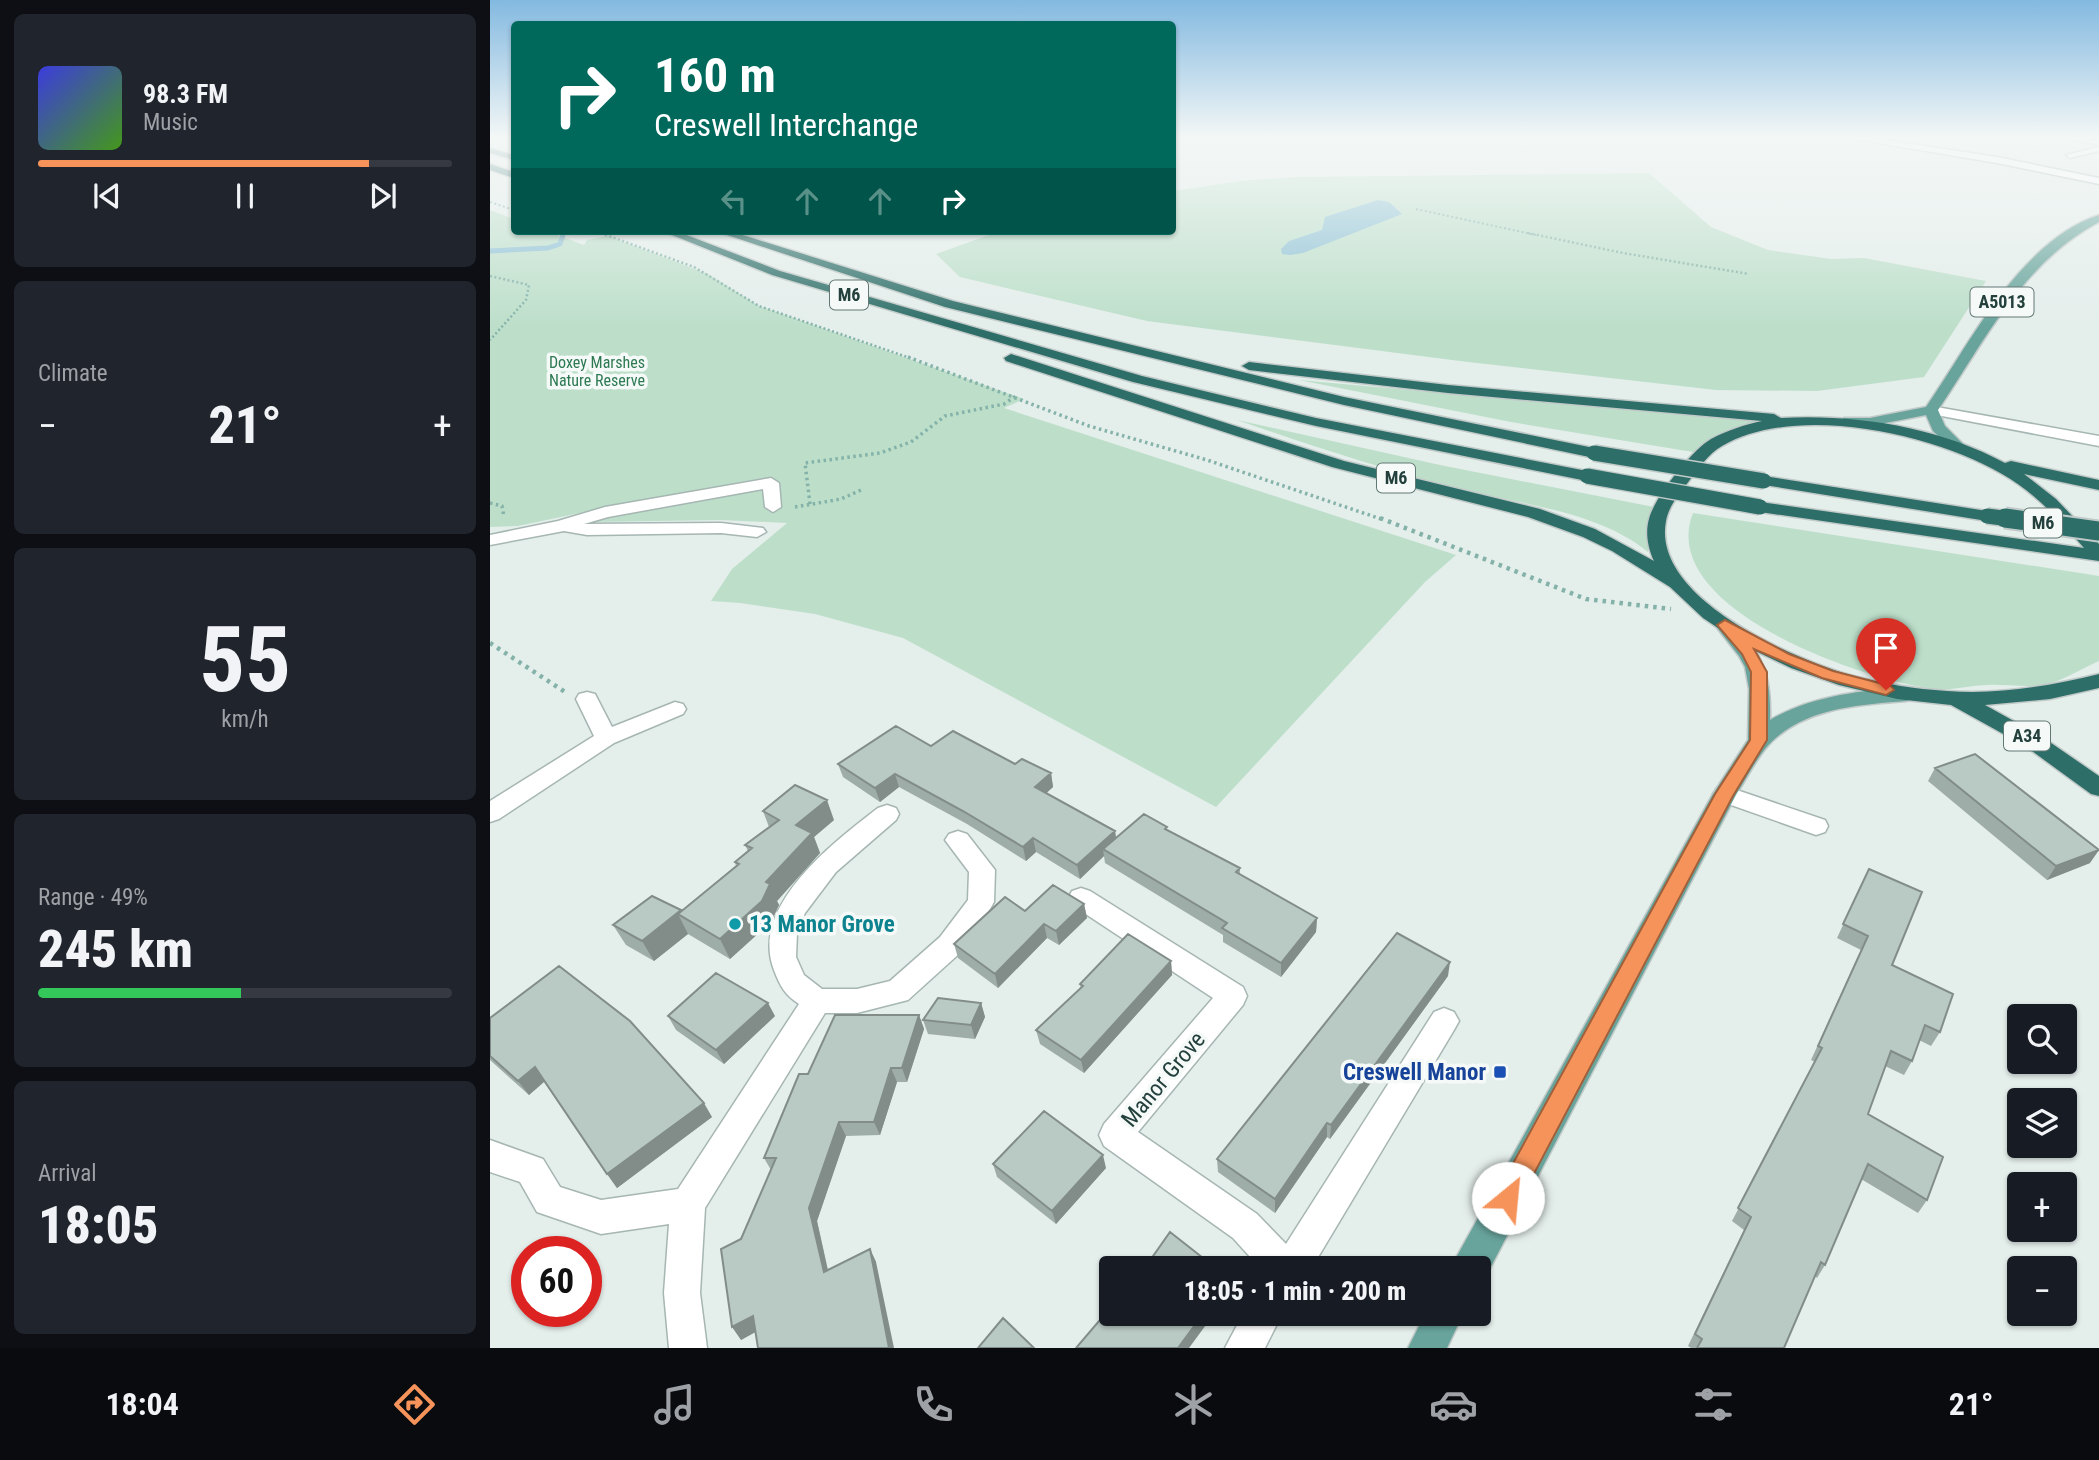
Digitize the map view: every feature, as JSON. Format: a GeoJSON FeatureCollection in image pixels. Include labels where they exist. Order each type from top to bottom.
{"type":"FeatureCollection","features":[{"type":"Feature","properties":{"kind":"highway","name":"M6"},"geometry":{"type":"LineString","coordinates":[[677,235],[776,273],[922,318],[1126,376],[1315,422],[1760,507],[2099,556]]}},
{"type":"Feature","properties":{"kind":"highway","name":"M6"},"geometry":{"type":"LineString","coordinates":[[732,235],[949,304],[1344,401],[1594,453],[1987,516],[2099,531]]}},
{"type":"Feature","properties":{"kind":"highway"},"geometry":{"type":"LineString","coordinates":[[955,327],[966,344]]}},
{"type":"Feature","properties":{"kind":"highway","name":"M6"},"geometry":{"type":"LineString","coordinates":[[1134,350],[1448,389],[1818,422]]}},
{"type":"Feature","properties":{"kind":"highway","name":"M6"},"geometry":{"type":"LineString","coordinates":[[998,354],[1338,464],[1534,513],[1618,547],[1675,583]]}},
{"type":"Feature","properties":{"kind":"highway"},"geometry":{"type":"LineString","coordinates":[[2099,485],[1992,462],[1893,429],[1840,422],[1765,426],[1734,434],[1713,445],[1700,456],[1658,511],[1656,530],[1658,546],[1675,583],[1706,611],[1762,647],[1827,674],[1906,694],[1948,698],[2014,697],[2078,688],[2099,681]]}},
{"type":"Feature","properties":{"kind":"highway"},"geometry":{"type":"LineString","coordinates":[[1992,462],[2049,498],[2099,556]]}},
{"type":"Feature","properties":{"kind":"highway","name":"A34"},"geometry":{"type":"LineString","coordinates":[[1948,698],[1983,712],[2023,734],[2099,788]]}},
{"type":"Feature","properties":{"kind":"main road","name":"A5013"},"geometry":{"type":"LineString","coordinates":[[1931,410],[2011,290],[2073,231],[2099,218]]}},
{"type":"Feature","properties":{"kind":"main road"},"geometry":{"type":"LineString","coordinates":[[1840,422],[1870,422],[1931,410],[1938,428],[1959,449]]}},
{"type":"Feature","properties":{"kind":"main road"},"geometry":{"type":"LineString","coordinates":[[1725,625],[1749,653],[1759,672],[1759,740]]}},
{"type":"Feature","properties":{"kind":"main road"},"geometry":{"type":"LineString","coordinates":[[1477,1256],[1724,794],[1759,740],[1781,722],[1808,710],[1868,697],[1906,694]]}},
{"type":"Feature","properties":{"kind":"main road"},"geometry":{"type":"LineString","coordinates":[[1427,1348],[1439,1326]]}},
{"type":"Feature","properties":{"kind":"street"},"geometry":{"type":"LineString","coordinates":[[1931,410],[2099,441]]}},
{"type":"Feature","properties":{"kind":"street"},"geometry":{"type":"LineString","coordinates":[[491,542],[562,526],[605,512],[771,483],[773,508]]}},
{"type":"Feature","properties":{"kind":"street"},"geometry":{"type":"LineString","coordinates":[[562,526],[587,530],[721,528],[757,533]]}},
{"type":"Feature","properties":{"kind":"street"},"geometry":{"type":"LineString","coordinates":[[587,699],[606,738]]}},
{"type":"Feature","properties":{"kind":"street"},"geometry":{"type":"LineString","coordinates":[[490,813],[606,738],[675,709]]}},
{"type":"Feature","properties":{"kind":"street"},"geometry":{"type":"LineString","coordinates":[[1724,794],[1816,826]]}},
{"type":"Feature","properties":{"kind":"street"},"geometry":{"type":"LineString","coordinates":[[887,814],[845,848],[816,878],[785,921],[781,955],[792,982],[817,1001],[857,1001],[898,990],[950,945],[981,902],[982,870],[958,840]]}},
{"type":"Feature","properties":{"kind":"street","name":"Manor Grove"},"geometry":{"type":"LineString","coordinates":[[1081,898],[1233,996],[1115,1135],[1245,1226],[1273,1256]]}},
{"type":"Feature","properties":{"kind":"street"},"geometry":{"type":"LineString","coordinates":[[688,1348],[682,1293],[688,1204],[817,1001]]}},
{"type":"Feature","properties":{"kind":"street"},"geometry":{"type":"LineString","coordinates":[[1299,1256],[1444,1021]]}},
{"type":"Feature","properties":{"kind":"street"},"geometry":{"type":"LineString","coordinates":[[490,1156],[531,1170],[549,1200],[601,1216],[688,1204]]}},
{"type":"Feature","properties":{"kind":"street"},"geometry":{"type":"LineString","coordinates":[[1244,1348],[1257,1326]]}},
{"type":"Feature","properties":{"kind":"path"},"geometry":{"type":"LineString","coordinates":[[490,202],[511,210]]}},
{"type":"Feature","properties":{"kind":"path"},"geometry":{"type":"LineString","coordinates":[[1416,209],[1623,253],[1749,274]]}},
{"type":"Feature","properties":{"kind":"path"},"geometry":{"type":"LineString","coordinates":[[608,235],[694,267],[759,306],[1016,396],[1089,426],[1208,460],[1371,515],[1586,598],[1637,607],[1706,611]]}},
{"type":"Feature","properties":{"kind":"path"},"geometry":{"type":"LineString","coordinates":[[490,276],[529,285],[526,299],[490,340]]}},
{"type":"Feature","properties":{"kind":"path"},"geometry":{"type":"LineString","coordinates":[[810,504],[805,463],[880,453],[911,442],[945,416],[1004,404],[1016,396]]}},
{"type":"Feature","properties":{"kind":"path"},"geometry":{"type":"LineString","coordinates":[[490,508],[502,506]]}},
{"type":"Feature","properties":{"kind":"path"},"geometry":{"type":"LineString","coordinates":[[490,643],[563,691],[587,699]]}},
{"type":"Feature","properties":{"kind":"green space"},"geometry":{"type":"Polygon","coordinates":[[[1176,200],[1680,200],[1711,227],[1768,250],[1831,259],[1864,258],[1986,281],[1924,377],[1817,391],[1716,390],[1147,321],[960,277],[936,254],[989,235],[1176,235],[1176,200]]]}},
{"type":"Feature","properties":{"kind":"green space","name":"Doxey Marshes Nature Reserve"},"geometry":{"type":"Polygon","coordinates":[[[490,210],[511,218],[511,235],[557,235],[584,245],[587,240],[608,236],[708,274],[759,306],[1024,399],[1004,408],[1456,555],[1425,582],[1216,807],[903,638],[815,614],[711,601],[732,569],[787,523],[721,520],[592,522],[594,510],[518,526],[490,527],[490,210]]]}},
{"type":"Feature","properties":{"kind":"green space"},"geometry":{"type":"Polygon","coordinates":[[[1299,380],[1765,422],[1705,454],[1511,422],[1299,380]]]}},
{"type":"Feature","properties":{"kind":"green space"},"geometry":{"type":"Polygon","coordinates":[[[1237,420],[1440,465],[1654,507],[1649,521],[1648,552],[1604,526],[1578,517],[1420,479],[1237,420]]]}},
{"type":"Feature","properties":{"kind":"green space"},"geometry":{"type":"Polygon","coordinates":[[[1693,513],[2099,576],[2099,661],[2057,681],[2036,686],[1987,685],[1934,689],[1862,672],[1774,634],[1735,609],[1705,580],[1690,548],[1693,513]]]}},
{"type":"Feature","properties":{"kind":"water"},"geometry":{"type":"Polygon","coordinates":[[[1378,200],[1389,202],[1402,214],[1303,253],[1282,254],[1281,249],[1289,241],[1322,230],[1325,217],[1378,200]]]}},
{"type":"Feature","properties":{"kind":"building"},"geometry":{"type":"Polygon","coordinates":[[[896,726],[931,746],[953,731],[1015,764],[1022,759],[1051,773],[1035,787],[1115,831],[1077,865],[1033,838],[1023,847],[895,774],[875,788],[838,764],[896,726]]]}},
{"type":"Feature","properties":{"kind":"building"},"geometry":{"type":"Polygon","coordinates":[[[1975,754],[2099,850],[2056,866],[1935,768],[1975,754]]]}},
{"type":"Feature","properties":{"kind":"building"},"geometry":{"type":"Polygon","coordinates":[[[795,785],[827,800],[796,825],[812,833],[766,882],[770,884],[762,901],[720,939],[678,914],[739,864],[735,862],[752,848],[745,845],[779,820],[763,811],[795,785]]]}},
{"type":"Feature","properties":{"kind":"building"},"geometry":{"type":"Polygon","coordinates":[[[1144,814],[1167,827],[1165,829],[1240,868],[1236,872],[1317,918],[1281,963],[1222,928],[1227,923],[1103,849],[1144,814]]]}},
{"type":"Feature","properties":{"kind":"building"},"geometry":{"type":"Polygon","coordinates":[[[1869,869],[1922,892],[1892,965],[1953,994],[1940,1032],[1925,1025],[1912,1061],[1891,1051],[1868,1114],[1943,1157],[1927,1200],[1868,1164],[1825,1265],[1821,1262],[1784,1348],[1697,1348],[1702,1339],[1695,1334],[1751,1217],[1738,1208],[1822,1048],[1818,1046],[1868,936],[1843,924],[1869,869]]]}},
{"type":"Feature","properties":{"kind":"building"},"geometry":{"type":"Polygon","coordinates":[[[1053,885],[1084,904],[1056,931],[1044,924],[995,974],[954,944],[1005,897],[1025,911],[1053,885]]]}},
{"type":"Feature","properties":{"kind":"building"},"geometry":{"type":"Polygon","coordinates":[[[652,896],[681,910],[642,941],[613,925],[652,896]]]}},
{"type":"Feature","properties":{"kind":"building"},"geometry":{"type":"Polygon","coordinates":[[[1397,933],[1450,962],[1331,1125],[1327,1123],[1275,1199],[1217,1159],[1397,933]]]}},
{"type":"Feature","properties":{"kind":"building"},"geometry":{"type":"Polygon","coordinates":[[[1128,934],[1171,961],[1081,1060],[1036,1030],[1083,986],[1080,984],[1128,934]]]}},
{"type":"Feature","properties":{"kind":"building"},"geometry":{"type":"Polygon","coordinates":[[[559,966],[630,1021],[704,1103],[607,1174],[535,1067],[518,1081],[490,1056],[490,1018],[559,966]]]}},
{"type":"Feature","properties":{"kind":"building"},"geometry":{"type":"Polygon","coordinates":[[[716,973],[768,1003],[716,1050],[668,1016],[716,973]]]}},
{"type":"Feature","properties":{"kind":"building"},"geometry":{"type":"Polygon","coordinates":[[[938,998],[981,1003],[971,1025],[923,1020],[938,998]]]}},
{"type":"Feature","properties":{"kind":"building"},"geometry":{"type":"Polygon","coordinates":[[[835,1015],[919,1015],[902,1068],[891,1068],[874,1122],[839,1122],[809,1208],[824,1272],[870,1249],[889,1348],[758,1348],[753,1316],[732,1327],[721,1249],[741,1239],[776,1158],[764,1158],[799,1074],[808,1074],[835,1015]]]}},
{"type":"Feature","properties":{"kind":"building"},"geometry":{"type":"Polygon","coordinates":[[[1044,1111],[1103,1155],[1052,1211],[993,1164],[1044,1111]]]}},
{"type":"Feature","properties":{"kind":"building"},"geometry":{"type":"Polygon","coordinates":[[[1170,1232],[1200,1256],[1153,1256],[1170,1232]]]}},
{"type":"Feature","properties":{"kind":"building"},"geometry":{"type":"Polygon","coordinates":[[[1003,1318],[1034,1348],[978,1348],[1003,1318]]]}},
{"type":"Feature","properties":{"kind":"building"},"geometry":{"type":"Polygon","coordinates":[[[1099,1321],[1099,1326],[1194,1326],[1178,1348],[1076,1348],[1099,1321]]]}},
{"type":"Feature","properties":{"kind":"waterway"},"geometry":{"type":"LineString","coordinates":[[490,251],[548,248],[560,244],[563,235]]}},
{"type":"Feature","properties":{"kind":"place","name":"13 Manor Grove"},"geometry":{"type":"Point","coordinates":[735,924]}},
{"type":"Feature","properties":{"kind":"place","name":"Creswell Manor"},"geometry":{"type":"Point","coordinates":[1500,1072]}},
{"type":"Feature","properties":{"kind":"route"},"geometry":{"type":"LineString","coordinates":[[1508,1198],[1724,794],[1759,740],[1759,672],[1749,653],[1725,625],[1750,641],[1784,657],[1827,674],[1886,690]]}}]}
